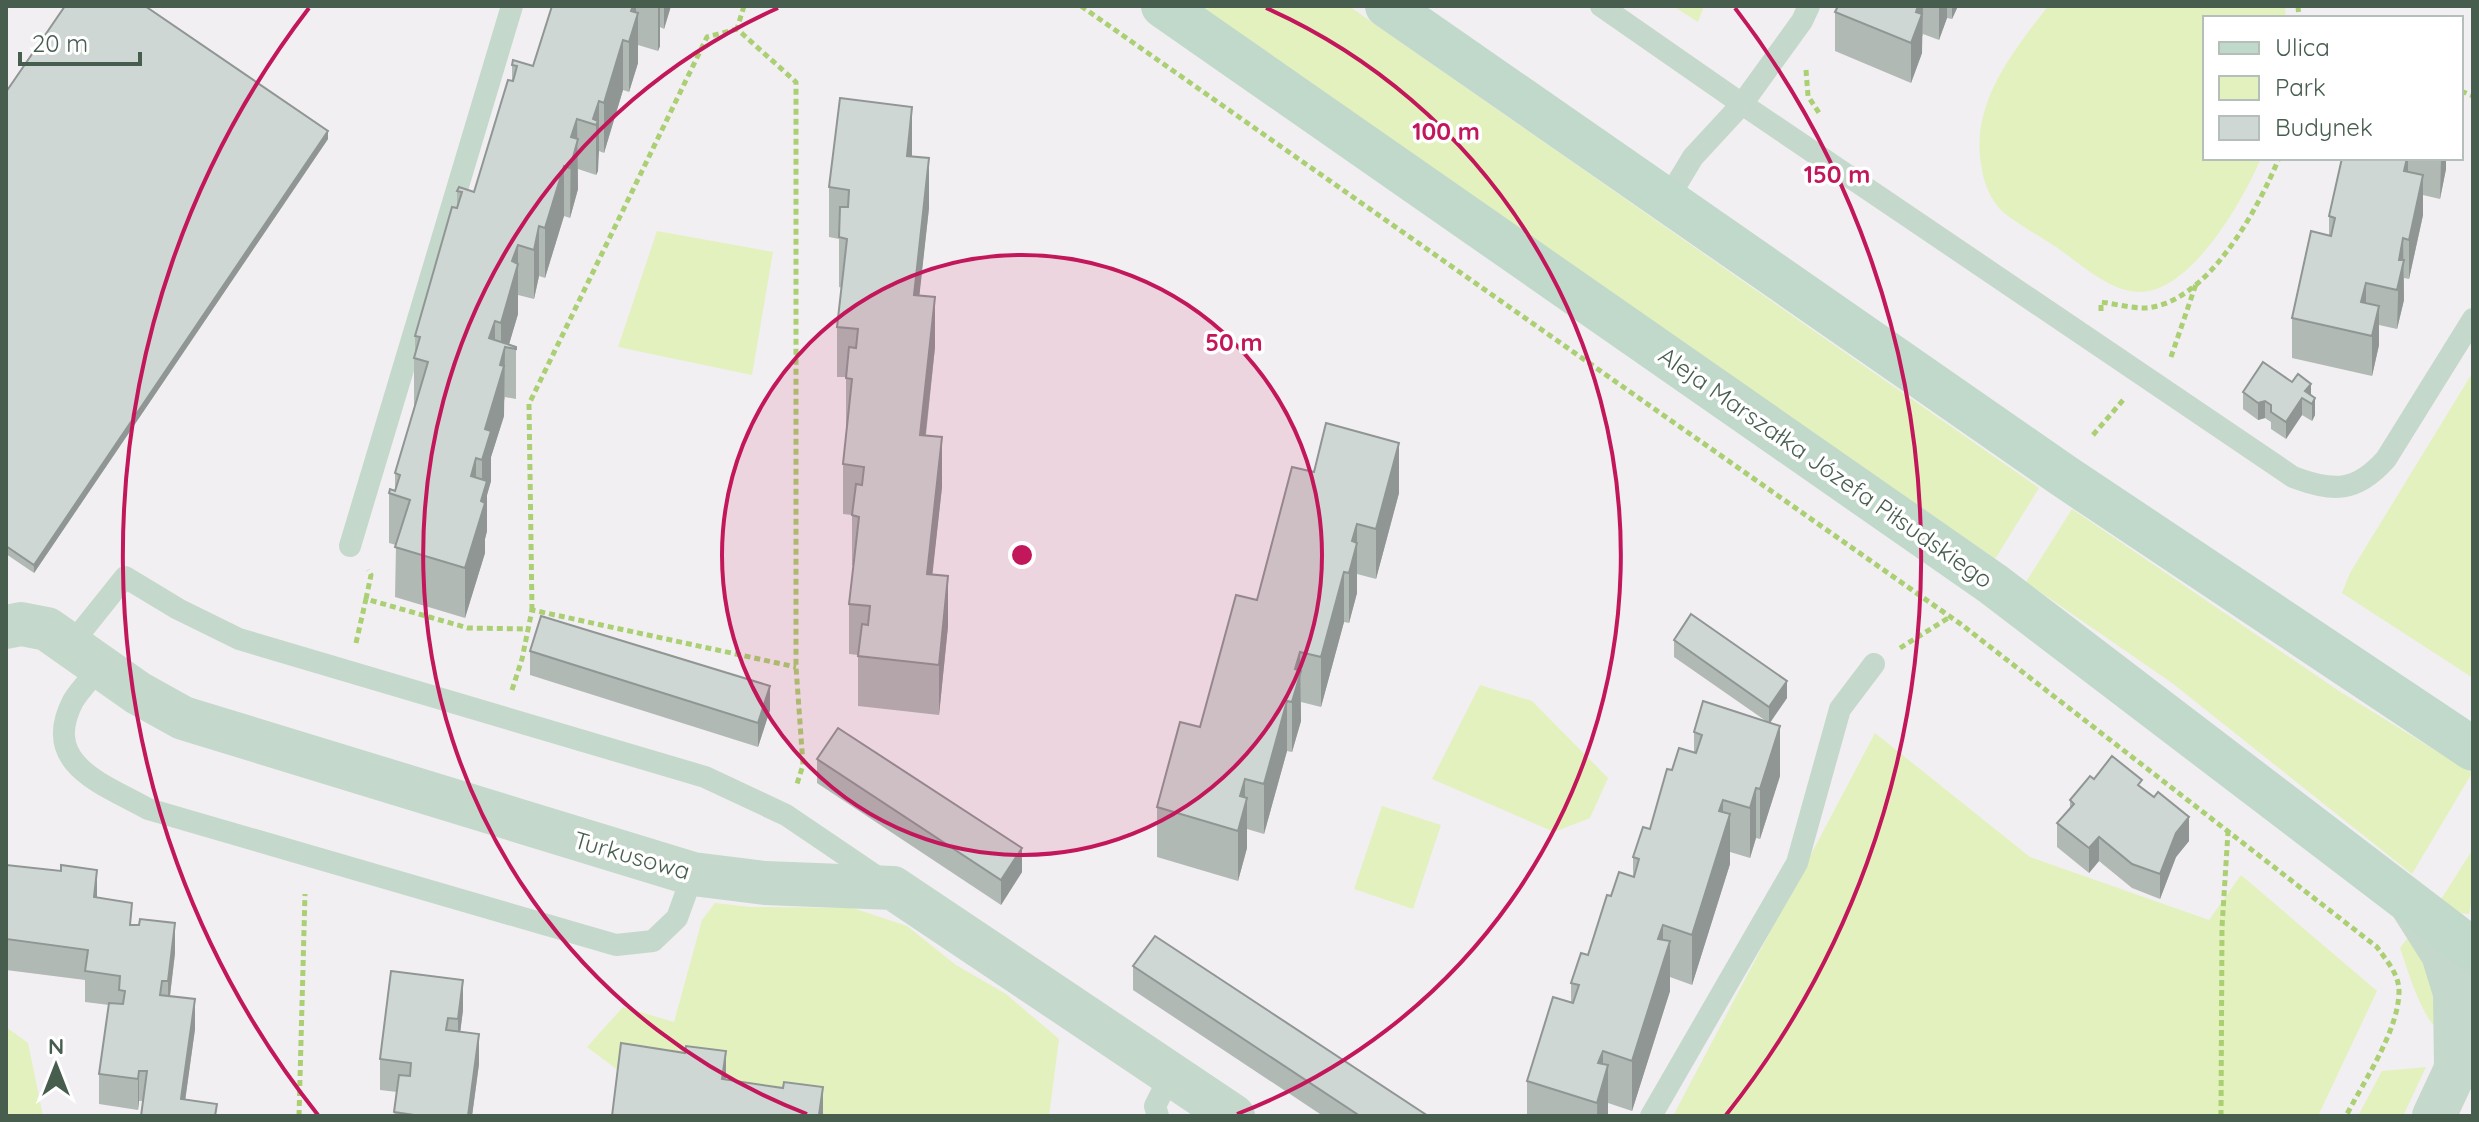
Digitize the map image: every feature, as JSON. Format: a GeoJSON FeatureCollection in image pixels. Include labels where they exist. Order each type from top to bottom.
{"type":"FeatureCollection","features":[{"type":"Feature","properties":{"kind":"main road","name":"Aleja Marszałka Józefa Piłsudskiego"},"geometry":{"type":"LineString","coordinates":[[1163,6],[1993,584],[2473,950]]}},
{"type":"Feature","properties":{"kind":"main road"},"geometry":{"type":"LineString","coordinates":[[1387,6],[2064,476],[2473,749]]}},
{"type":"Feature","properties":{"kind":"street","name":"Turkusowa"},"geometry":{"type":"LineString","coordinates":[[6,627],[21,624],[47,629],[85,657],[183,718],[693,874],[765,883],[893,888]]}},
{"type":"Feature","properties":{"kind":"street"},"geometry":{"type":"LineString","coordinates":[[893,888],[1233,1116]]}},
{"type":"Feature","properties":{"kind":"street"},"geometry":{"type":"LineString","coordinates":[[2408,899],[2443,954],[2455,993],[2465,1050],[2434,1116]]}},
{"type":"Feature","properties":{"kind":"lane"},"geometry":{"type":"LineString","coordinates":[[350,546],[512,6]]}},
{"type":"Feature","properties":{"kind":"lane"},"geometry":{"type":"LineString","coordinates":[[1601,6],[2142,377],[2293,477],[2320,487],[2347,487],[2371,477],[2386,459],[2473,319]]}},
{"type":"Feature","properties":{"kind":"lane"},"geometry":{"type":"LineString","coordinates":[[1667,200],[1693,157],[1742,104],[1802,21],[1809,6]]}},
{"type":"Feature","properties":{"kind":"lane"},"geometry":{"type":"LineString","coordinates":[[693,874],[677,918],[653,941],[616,945],[148,809],[83,773],[65,751],[64,729],[85,657],[125,577],[178,609],[239,639],[705,777],[786,815],[893,888]]}},
{"type":"Feature","properties":{"kind":"lane"},"geometry":{"type":"LineString","coordinates":[[1651,1116],[1797,863],[1840,709],[1874,664]]}},
{"type":"Feature","properties":{"kind":"lane"},"geometry":{"type":"LineString","coordinates":[[1158,1116],[1155,1106],[1171,1074]]}},
{"type":"Feature","properties":{"kind":"path"},"geometry":{"type":"LineString","coordinates":[[737,29],[744,6]]}},
{"type":"Feature","properties":{"kind":"path"},"geometry":{"type":"LineString","coordinates":[[1081,6],[1950,617],[2377,947],[2395,973],[2399,991],[2392,1026],[2346,1116]]}},
{"type":"Feature","properties":{"kind":"path"},"geometry":{"type":"LineString","coordinates":[[502,717],[522,659],[532,610],[529,404],[707,37],[737,29]]}},
{"type":"Feature","properties":{"kind":"path"},"geometry":{"type":"LineString","coordinates":[[737,29],[796,82],[796,667],[803,765],[786,815]]}},
{"type":"Feature","properties":{"kind":"path"},"geometry":{"type":"LineString","coordinates":[[1809,56],[1805,71],[1808,96],[1817,114],[1830,122]]}},
{"type":"Feature","properties":{"kind":"path"},"geometry":{"type":"LineString","coordinates":[[2101,318],[2101,302],[2145,308],[2177,299],[2211,272],[2237,238],[2278,160]]}},
{"type":"Feature","properties":{"kind":"path"},"geometry":{"type":"LineString","coordinates":[[2093,435],[2158,357],[2169,364],[2197,283]]}},
{"type":"Feature","properties":{"kind":"path"},"geometry":{"type":"LineString","coordinates":[[349,673],[366,599],[468,628],[528,629]]}},
{"type":"Feature","properties":{"kind":"path"},"geometry":{"type":"LineString","coordinates":[[532,610],[796,667]]}},
{"type":"Feature","properties":{"kind":"path"},"geometry":{"type":"LineString","coordinates":[[1874,664],[1950,617]]}},
{"type":"Feature","properties":{"kind":"path"},"geometry":{"type":"LineString","coordinates":[[2221,1116],[2222,927],[2228,831]]}},
{"type":"Feature","properties":{"kind":"path"},"geometry":{"type":"LineString","coordinates":[[299,1116],[305,894]]}},
{"type":"Feature","properties":{"kind":"green space"},"geometry":{"type":"Polygon","coordinates":[[[1198,6],[1349,6],[2039,488],[1995,559],[1198,6]]]}},
{"type":"Feature","properties":{"kind":"green space"},"geometry":{"type":"Polygon","coordinates":[[[1673,6],[1704,6],[1698,22],[1673,6]]]}},
{"type":"Feature","properties":{"kind":"green space"},"geometry":{"type":"Polygon","coordinates":[[[2048,6],[2285,6],[2286,16],[2203,16],[2203,160],[2260,160],[2229,219],[2196,261],[2178,277],[2158,288],[2139,292],[2117,287],[2019,224],[1995,203],[1981,164],[1982,120],[1998,79],[2021,41],[2048,6]]]}},
{"type":"Feature","properties":{"kind":"green space"},"geometry":{"type":"Polygon","coordinates":[[[657,231],[773,252],[752,375],[618,347],[657,231]]]}},
{"type":"Feature","properties":{"kind":"green space"},"geometry":{"type":"Polygon","coordinates":[[[2473,372],[2473,678],[2342,593],[2350,573],[2473,372]]]}},
{"type":"Feature","properties":{"kind":"green space"},"geometry":{"type":"Polygon","coordinates":[[[2072,509],[2339,691],[2472,773],[2412,874],[2172,683],[2026,582],[2072,509]]]}},
{"type":"Feature","properties":{"kind":"green space"},"geometry":{"type":"Polygon","coordinates":[[[1480,685],[1532,701],[1608,778],[1590,818],[1554,832],[1432,779],[1480,685]]]}},
{"type":"Feature","properties":{"kind":"green space"},"geometry":{"type":"Polygon","coordinates":[[[1875,733],[2030,857],[2209,920],[2241,875],[2377,991],[2318,1116],[1673,1116],[1875,733]]]}},
{"type":"Feature","properties":{"kind":"green space"},"geometry":{"type":"Polygon","coordinates":[[[1382,806],[1441,825],[1413,909],[1354,889],[1382,806]]]}},
{"type":"Feature","properties":{"kind":"green space"},"geometry":{"type":"Polygon","coordinates":[[[2473,849],[2473,895],[2469,914],[2458,913],[2440,901],[2473,849]]]}},
{"type":"Feature","properties":{"kind":"green space"},"geometry":{"type":"Polygon","coordinates":[[[715,903],[750,907],[853,908],[907,926],[956,965],[1006,994],[1059,1039],[1049,1116],[679,1116],[587,1047],[623,1007],[674,1022],[702,920],[715,903]]]}},
{"type":"Feature","properties":{"kind":"green space"},"geometry":{"type":"Polygon","coordinates":[[[2407,939],[2419,949],[2433,970],[2442,1034],[2428,1017],[2412,982],[2400,948],[2407,939]]]}},
{"type":"Feature","properties":{"kind":"green space"},"geometry":{"type":"Polygon","coordinates":[[[6,1027],[28,1043],[43,1116],[6,1116],[6,1027]]]}},
{"type":"Feature","properties":{"kind":"green space"},"geometry":{"type":"Polygon","coordinates":[[[2426,1067],[2403,1116],[2358,1116],[2382,1071],[2426,1067]]]}},
{"type":"Feature","properties":{"kind":"building"},"geometry":{"type":"Polygon","coordinates":[[[65,6],[145,6],[328,131],[34,565],[6,546],[6,92],[65,6]]]}},
{"type":"Feature","properties":{"kind":"building"},"geometry":{"type":"Polygon","coordinates":[[[552,6],[633,6],[631,11],[638,13],[629,42],[623,40],[604,103],[599,101],[593,119],[598,121],[596,125],[577,119],[571,137],[578,139],[570,168],[564,166],[545,228],[539,226],[534,250],[518,245],[512,261],[518,264],[501,323],[495,321],[489,338],[516,349],[505,347],[500,365],[504,366],[485,429],[491,431],[482,460],[476,458],[471,476],[487,481],[481,501],[485,503],[465,568],[395,547],[410,500],[389,493],[390,489],[395,491],[400,475],[395,473],[428,362],[414,358],[420,337],[415,336],[452,207],[457,208],[462,192],[457,191],[459,187],[474,192],[508,80],[513,81],[517,66],[512,65],[513,60],[533,66],[552,6]]]}},
{"type":"Feature","properties":{"kind":"building"},"geometry":{"type":"Polygon","coordinates":[[[1838,6],[1918,6],[1916,12],[1922,14],[1911,43],[1835,12],[1838,6]]]}},
{"type":"Feature","properties":{"kind":"building"},"geometry":{"type":"Polygon","coordinates":[[[840,98],[912,107],[907,156],[929,158],[914,295],[935,297],[920,435],[942,437],[927,574],[948,576],[939,665],[858,656],[862,624],[868,625],[870,606],[849,604],[859,517],[852,515],[856,484],[862,485],[864,467],[843,464],[852,379],[846,378],[849,347],[856,348],[858,329],[837,327],[847,239],[839,237],[840,207],[848,207],[849,190],[829,187],[840,98]]]}},
{"type":"Feature","properties":{"kind":"building"},"geometry":{"type":"Polygon","coordinates":[[[2342,160],[2407,160],[2404,171],[2423,175],[2409,240],[2403,238],[2399,260],[2404,260],[2397,290],[2366,283],[2361,302],[2379,306],[2372,336],[2292,318],[2311,231],[2331,236],[2335,218],[2329,216],[2342,160]]]}},
{"type":"Feature","properties":{"kind":"building"},"geometry":{"type":"Polygon","coordinates":[[[2263,362],[2292,382],[2298,374],[2311,384],[2305,391],[2315,398],[2312,404],[2302,398],[2286,422],[2271,412],[2271,405],[2265,401],[2258,403],[2243,392],[2263,362]]]}},
{"type":"Feature","properties":{"kind":"building"},"geometry":{"type":"Polygon","coordinates":[[[1326,423],[1399,443],[1376,529],[1357,524],[1352,541],[1357,543],[1349,573],[1344,572],[1321,657],[1300,652],[1295,669],[1301,671],[1292,702],[1287,701],[1264,784],[1245,779],[1240,796],[1247,798],[1238,831],[1157,807],[1180,722],[1200,727],[1236,595],[1257,600],[1292,467],[1314,472],[1326,423]]]}},
{"type":"Feature","properties":{"kind":"building"},"geometry":{"type":"Polygon","coordinates":[[[1691,614],[1787,681],[1769,707],[1674,640],[1691,614]]]}},
{"type":"Feature","properties":{"kind":"building"},"geometry":{"type":"Polygon","coordinates":[[[541,616],[770,686],[758,723],[530,651],[541,616]]]}},
{"type":"Feature","properties":{"kind":"building"},"geometry":{"type":"Polygon","coordinates":[[[1703,701],[1780,726],[1760,789],[1756,788],[1750,808],[1723,800],[1719,811],[1730,814],[1692,935],[1663,925],[1658,939],[1670,941],[1632,1061],[1603,1051],[1598,1063],[1608,1065],[1597,1103],[1527,1081],[1553,997],[1573,1003],[1579,985],[1571,983],[1581,953],[1588,955],[1607,895],[1611,896],[1619,872],[1634,877],[1639,859],[1633,857],[1643,827],[1650,829],[1667,769],[1672,770],[1679,748],[1696,753],[1702,735],[1694,732],[1703,701]]]}},
{"type":"Feature","properties":{"kind":"building"},"geometry":{"type":"Polygon","coordinates":[[[838,728],[1022,848],[1001,880],[817,759],[838,728]]]}},
{"type":"Feature","properties":{"kind":"building"},"geometry":{"type":"Polygon","coordinates":[[[2112,756],[2142,780],[2138,785],[2154,797],[2158,792],[2189,817],[2176,833],[2160,874],[2132,864],[2099,837],[2089,848],[2057,823],[2074,804],[2070,800],[2090,776],[2094,779],[2112,756]]]}},
{"type":"Feature","properties":{"kind":"building"},"geometry":{"type":"Polygon","coordinates":[[[6,865],[61,871],[61,865],[97,870],[94,897],[132,903],[130,925],[139,925],[140,919],[175,923],[168,981],[162,981],[160,995],[195,999],[181,1099],[217,1104],[215,1116],[141,1116],[147,1071],[139,1071],[138,1079],[99,1074],[109,1003],[123,1004],[125,991],[119,990],[120,976],[85,971],[88,950],[6,939],[6,865]]]}},
{"type":"Feature","properties":{"kind":"building"},"geometry":{"type":"Polygon","coordinates":[[[1155,936],[1428,1116],[1360,1116],[1133,966],[1155,936]]]}},
{"type":"Feature","properties":{"kind":"building"},"geometry":{"type":"Polygon","coordinates":[[[391,971],[463,980],[458,1019],[448,1018],[446,1030],[479,1034],[468,1116],[415,1116],[394,1112],[399,1075],[410,1076],[411,1063],[380,1059],[391,971]]]}},
{"type":"Feature","properties":{"kind":"building"},"geometry":{"type":"Polygon","coordinates":[[[621,1043],[685,1053],[686,1046],[726,1051],[722,1079],[783,1088],[784,1082],[823,1087],[819,1115],[824,1116],[612,1116],[621,1043]]]}}]}
